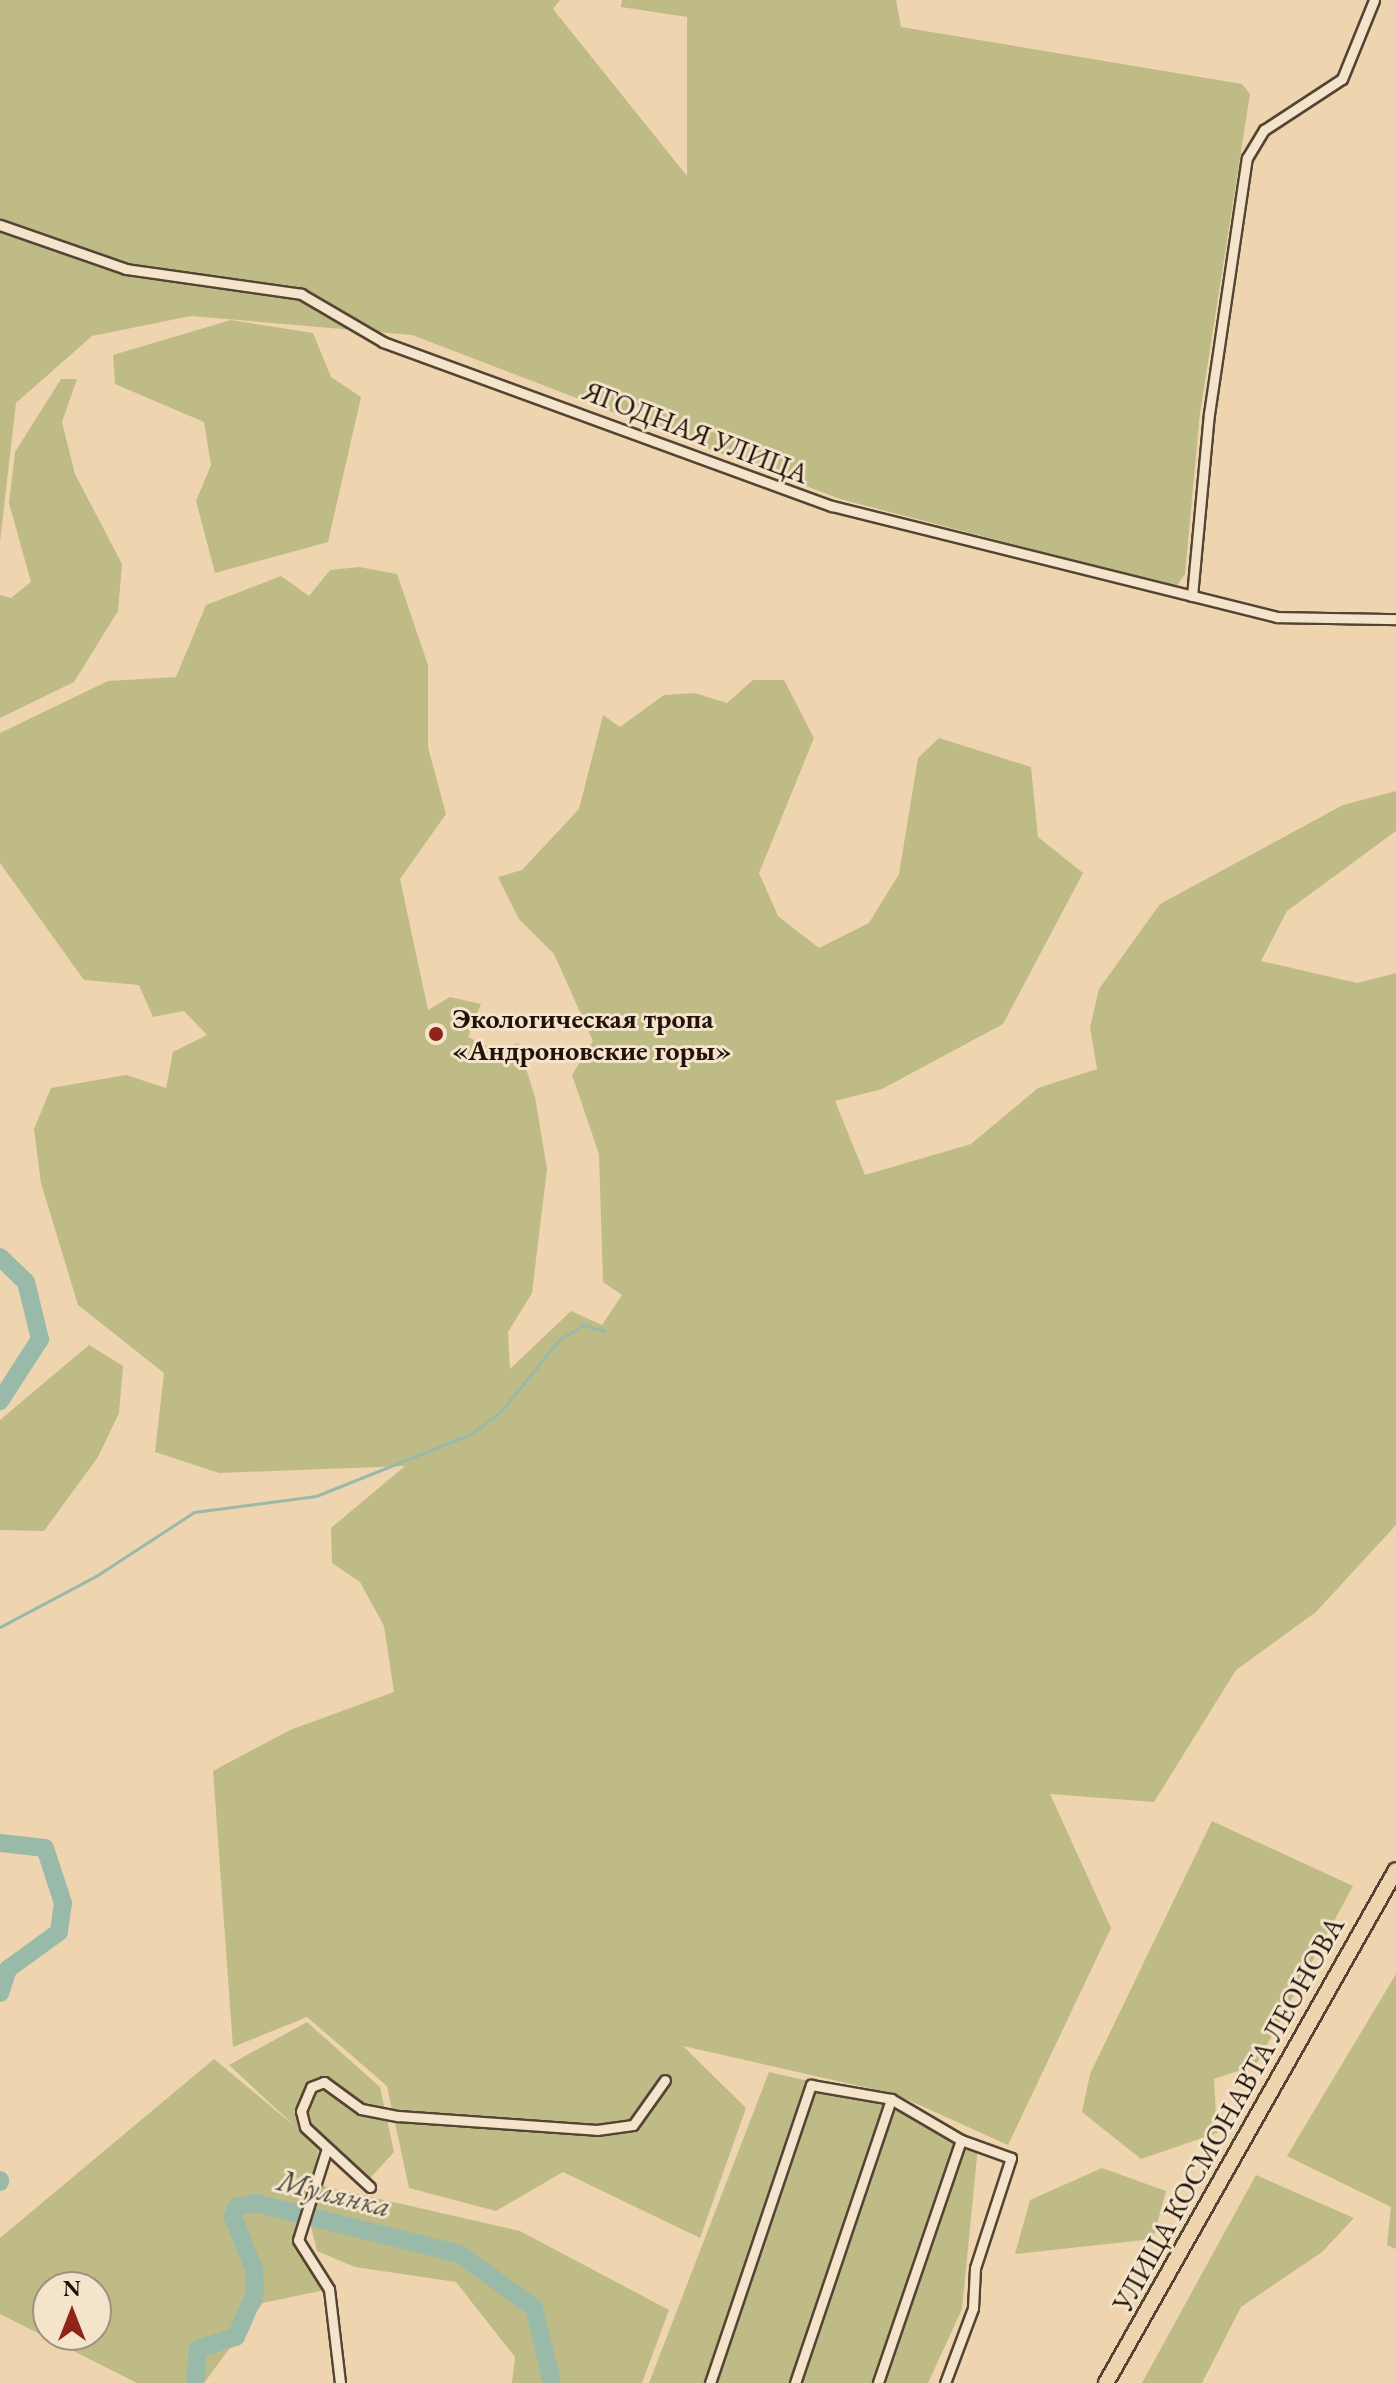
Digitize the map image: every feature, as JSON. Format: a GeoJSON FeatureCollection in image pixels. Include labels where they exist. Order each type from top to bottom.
{"type":"FeatureCollection","features":[{"type":"Feature","properties":{"kind":"main road","name":"УЛИЦА КОСМОНАВТА ЛЕОНОВА"},"geometry":{"type":"LineString","coordinates":[[1106,2383],[1396,1870]]}},
{"type":"Feature","properties":{"kind":"street"},"geometry":{"type":"LineString","coordinates":[[1192,596],[1222,310],[1253,143],[1342,79],[1374,0]]}},
{"type":"Feature","properties":{"kind":"street","name":"ЯГОДНАЯ УЛИЦА"},"geometry":{"type":"LineString","coordinates":[[0,225],[126,269],[301,294],[383,342],[667,441],[759,482],[909,527],[1277,617],[1396,619]]}},
{"type":"Feature","properties":{"kind":"street"},"geometry":{"type":"LineString","coordinates":[[370,2187],[305,2127],[301,2111],[311,2087],[324,2082],[361,2109],[398,2116],[597,2130],[633,2125],[665,2080]]}},
{"type":"Feature","properties":{"kind":"street"},"geometry":{"type":"LineString","coordinates":[[710,2383],[811,2085],[891,2099],[961,2140],[1011,2158],[975,2268],[973,2308],[945,2383]]}},
{"type":"Feature","properties":{"kind":"street"},"geometry":{"type":"LineString","coordinates":[[795,2383],[891,2099]]}},
{"type":"Feature","properties":{"kind":"street"},"geometry":{"type":"LineString","coordinates":[[878,2383],[961,2140]]}},
{"type":"Feature","properties":{"kind":"street"},"geometry":{"type":"LineString","coordinates":[[327,2148],[299,2228],[302,2253],[329,2289],[340,2383]]}},
{"type":"Feature","properties":{"kind":"shaded area"},"geometry":{"type":"Polygon","coordinates":[[[0,0],[560,0],[553,9],[687,176],[687,17],[621,7],[622,0],[896,0],[901,27],[1242,84],[1250,94],[1200,413],[1185,574],[1176,587],[840,499],[412,335],[191,316],[92,336],[16,403],[0,542],[0,0]]]}},
{"type":"Feature","properties":{"kind":"shaded area"},"geometry":{"type":"Polygon","coordinates":[[[231,320],[313,333],[331,377],[361,397],[328,542],[215,573],[196,501],[211,465],[204,422],[115,384],[113,355],[231,320]]]}},
{"type":"Feature","properties":{"kind":"shaded area"},"geometry":{"type":"Polygon","coordinates":[[[61,379],[77,379],[62,422],[75,474],[122,564],[118,611],[74,682],[0,718],[0,595],[11,598],[31,582],[9,503],[15,452],[61,379]]]}},
{"type":"Feature","properties":{"kind":"shaded area"},"geometry":{"type":"Polygon","coordinates":[[[359,567],[397,574],[428,665],[428,747],[446,814],[400,879],[428,1010],[450,997],[481,1004],[468,1037],[498,1051],[518,1043],[535,1097],[547,1169],[532,1293],[508,1332],[510,1369],[571,1311],[602,1325],[622,1295],[603,1282],[599,1154],[572,1075],[593,1041],[554,954],[519,919],[498,877],[522,870],[579,809],[603,715],[620,727],[664,695],[695,693],[727,703],[753,680],[784,680],[814,738],[759,873],[778,916],[819,948],[869,923],[899,874],[918,758],[939,738],[1031,767],[1038,837],[1083,873],[1003,1024],[882,1089],[835,1101],[865,1175],[971,1144],[1038,1088],[1097,1069],[1090,1027],[1099,989],[1160,904],[1343,805],[1396,791],[1396,831],[1287,911],[1261,961],[1357,983],[1396,973],[1396,1525],[1316,1612],[1236,1670],[1154,1802],[1050,1794],[1111,1928],[1008,2145],[895,2094],[683,2046],[746,2108],[700,2238],[563,2172],[496,2211],[409,2188],[387,2086],[307,2017],[233,2047],[213,1771],[290,1730],[394,1692],[384,1626],[360,1582],[332,1563],[331,1528],[405,1466],[219,1473],[155,1452],[164,1373],[78,1305],[41,1183],[34,1129],[51,1088],[126,1075],[166,1088],[173,1052],[207,1035],[184,1011],[153,1017],[139,985],[84,980],[0,863],[0,733],[108,681],[176,677],[206,605],[281,576],[309,596],[330,570],[359,567]]]}},
{"type":"Feature","properties":{"kind":"shaded area"},"geometry":{"type":"Polygon","coordinates":[[[89,1345],[123,1366],[119,1413],[98,1457],[44,1531],[0,1530],[0,1420],[89,1345]]]}},
{"type":"Feature","properties":{"kind":"shaded area"},"geometry":{"type":"Polygon","coordinates":[[[1212,1821],[1353,1886],[1256,2065],[1214,2079],[1217,2133],[1141,2159],[1082,2112],[1090,2074],[1212,1821]]]}},
{"type":"Feature","properties":{"kind":"shaded area"},"geometry":{"type":"Polygon","coordinates":[[[1396,1974],[1396,2249],[1387,2245],[1391,2207],[1287,2156],[1396,1974]]]}},
{"type":"Feature","properties":{"kind":"shaded area"},"geometry":{"type":"Polygon","coordinates":[[[307,2022],[380,2087],[394,2152],[362,2187],[319,2148],[299,2238],[325,2284],[320,2291],[263,2303],[204,2383],[137,2383],[73,2351],[112,2351],[112,2271],[32,2271],[32,2330],[0,2314],[0,2238],[214,2059],[298,2129],[229,2065],[307,2022]]]}},
{"type":"Feature","properties":{"kind":"shaded area"},"geometry":{"type":"Polygon","coordinates":[[[769,2072],[865,2094],[978,2147],[962,2309],[928,2383],[649,2383],[769,2072]]]}},
{"type":"Feature","properties":{"kind":"shaded area"},"geometry":{"type":"Polygon","coordinates":[[[1102,2168],[1166,2191],[1153,2239],[1015,2254],[1030,2200],[1102,2168]]]}},
{"type":"Feature","properties":{"kind":"shaded area"},"geometry":{"type":"Polygon","coordinates":[[[1256,2175],[1354,2218],[1322,2252],[1241,2307],[1202,2383],[1142,2383],[1256,2175]]]}},
{"type":"Feature","properties":{"kind":"shaded area"},"geometry":{"type":"Polygon","coordinates":[[[319,2185],[520,2231],[669,2310],[642,2383],[512,2383],[515,2357],[456,2282],[355,2267],[317,2251],[311,2226],[319,2185]]]}},
{"type":"Feature","properties":{"kind":"waterway","name":"Мулянка"},"geometry":{"type":"LineString","coordinates":[[0,1257],[26,1282],[40,1339],[0,1401]]}},
{"type":"Feature","properties":{"kind":"waterway"},"geometry":{"type":"LineString","coordinates":[[0,1627],[96,1576],[194,1512],[316,1496],[471,1434],[501,1411],[559,1340],[583,1325],[604,1331]]}},
{"type":"Feature","properties":{"kind":"waterway","name":"Мулянка"},"geometry":{"type":"LineString","coordinates":[[0,1843],[45,1848],[63,1903],[59,1932],[8,1969],[0,1993]]}},
{"type":"Feature","properties":{"kind":"waterway","name":"Мулянка"},"geometry":{"type":"LineString","coordinates":[[195,2383],[198,2349],[236,2337],[255,2293],[254,2269],[233,2217],[237,2207],[255,2203],[460,2254],[534,2308],[552,2383]]}},
{"type":"Feature","properties":{"kind":"place","name":"Экологическая тропа «Андроновские горы»"},"geometry":{"type":"Point","coordinates":[436,1034]}}]}
